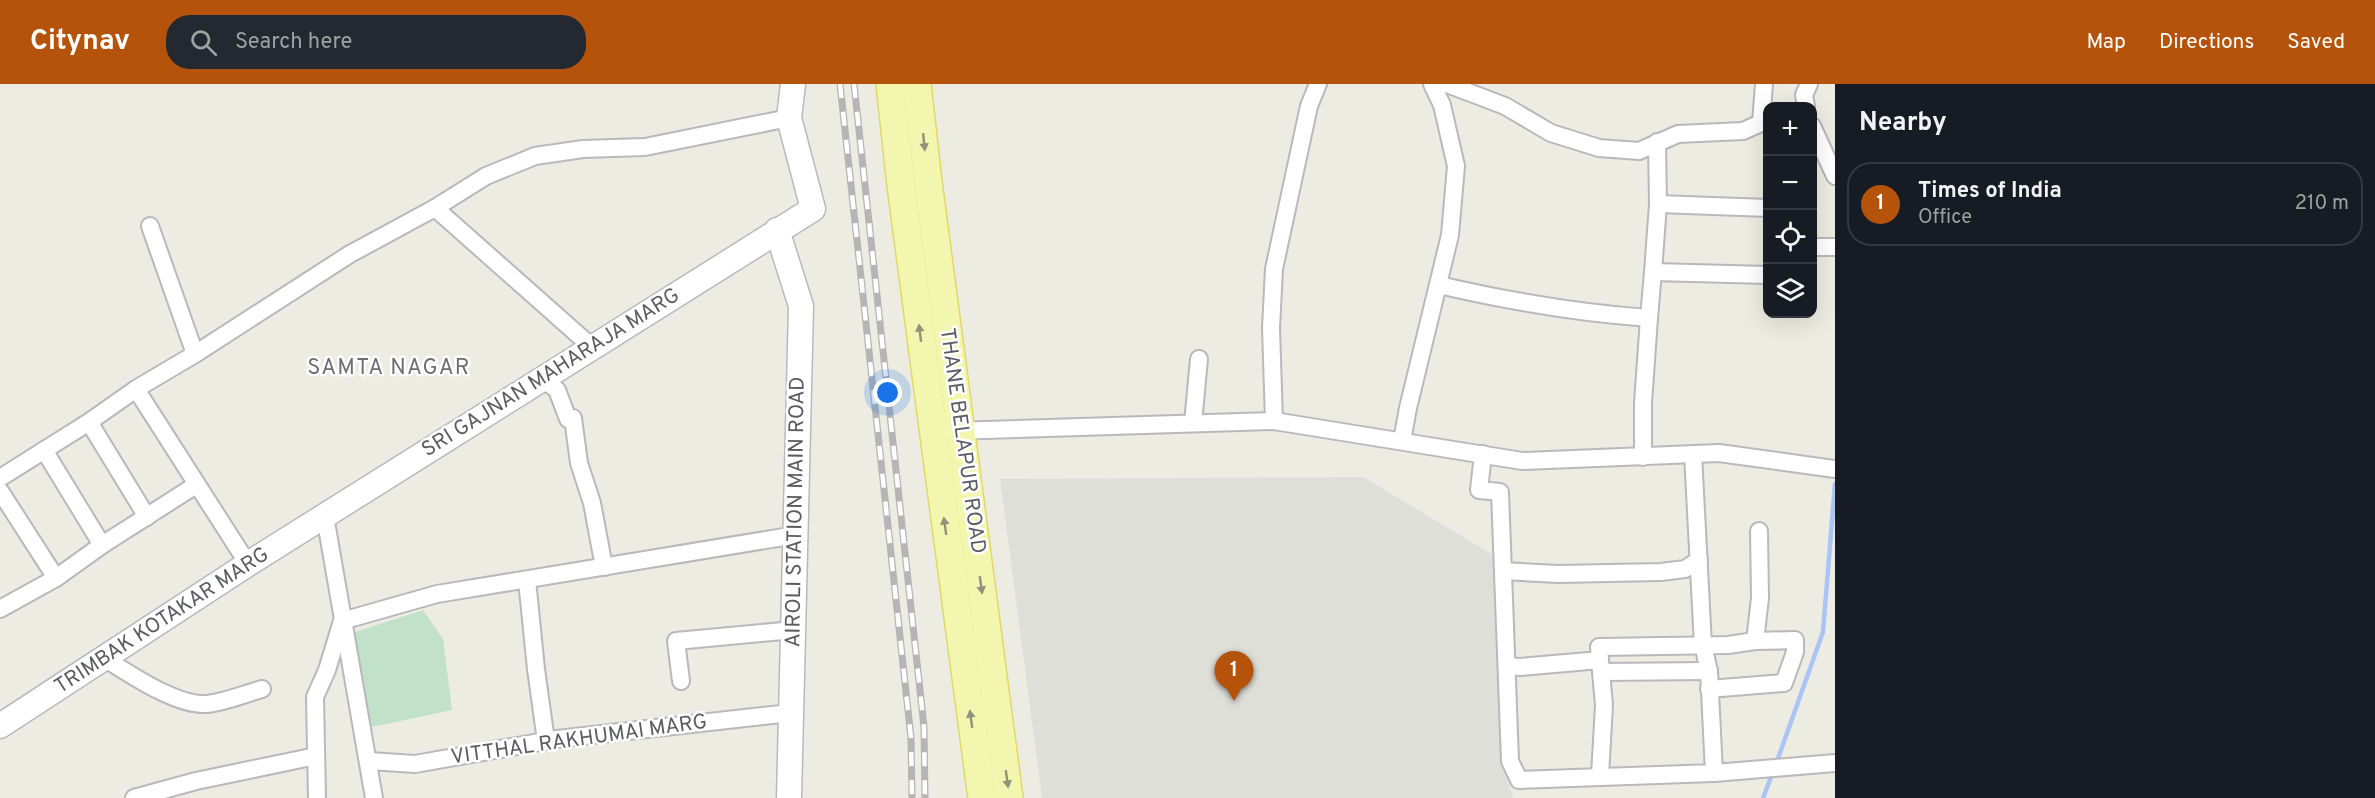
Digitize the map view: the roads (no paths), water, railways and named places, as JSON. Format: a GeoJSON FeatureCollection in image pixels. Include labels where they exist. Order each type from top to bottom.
{"type":"FeatureCollection","features":[{"type":"Feature","properties":{"kind":"main road","name":"THANE BELAPUR ROAD"},"geometry":{"type":"LineString","coordinates":[[890,84],[933,433],[982,798]]}},
{"type":"Feature","properties":{"kind":"main road","name":"THANE BELAPUR ROAD"},"geometry":{"type":"LineString","coordinates":[[917,84],[960,430],[1010,798]]}},
{"type":"Feature","properties":{"kind":"street"},"geometry":{"type":"LineString","coordinates":[[0,478],[350,254],[435,208],[486,176],[535,156],[583,149],[645,147],[789,118],[793,84]]}},
{"type":"Feature","properties":{"kind":"street"},"geometry":{"type":"LineString","coordinates":[[1274,421],[1271,328],[1274,269],[1309,106],[1317,84]]}},
{"type":"Feature","properties":{"kind":"street"},"geometry":{"type":"LineString","coordinates":[[1402,441],[1450,235],[1456,166],[1442,105],[1432,84]]}},
{"type":"Feature","properties":{"kind":"street"},"geometry":{"type":"LineString","coordinates":[[1447,84],[1505,106],[1551,133],[1599,148],[1639,151],[1677,134],[1743,131],[1761,123],[1764,84]]}},
{"type":"Feature","properties":{"kind":"street"},"geometry":{"type":"LineString","coordinates":[[1805,102],[1804,95],[1809,84]]}},
{"type":"Feature","properties":{"kind":"street","name":"SRI GAJNAN MAHARAJA MARG"},"geometry":{"type":"LineString","coordinates":[[325,516],[813,209],[789,118]]}},
{"type":"Feature","properties":{"kind":"street"},"geometry":{"type":"LineString","coordinates":[[1817,137],[1835,176]]}},
{"type":"Feature","properties":{"kind":"street"},"geometry":{"type":"LineString","coordinates":[[1643,457],[1643,403],[1658,204],[1657,142]]}},
{"type":"Feature","properties":{"kind":"street"},"geometry":{"type":"LineString","coordinates":[[1658,204],[1763,208]]}},
{"type":"Feature","properties":{"kind":"street"},"geometry":{"type":"LineString","coordinates":[[435,208],[593,348]]}},
{"type":"Feature","properties":{"kind":"street"},"geometry":{"type":"LineString","coordinates":[[150,226],[195,354]]}},
{"type":"Feature","properties":{"kind":"street","name":"AIROLI STATION MAIN ROAD"},"geometry":{"type":"LineString","coordinates":[[777,230],[801,306],[789,798]]}},
{"type":"Feature","properties":{"kind":"street"},"geometry":{"type":"LineString","coordinates":[[1817,247],[1835,247]]}},
{"type":"Feature","properties":{"kind":"street"},"geometry":{"type":"LineString","coordinates":[[1653,272],[1763,275]]}},
{"type":"Feature","properties":{"kind":"street"},"geometry":{"type":"LineString","coordinates":[[1439,285],[1504,300],[1610,315],[1649,318]]}},
{"type":"Feature","properties":{"kind":"street"},"geometry":{"type":"LineString","coordinates":[[1193,423],[1199,359]]}},
{"type":"Feature","properties":{"kind":"street"},"geometry":{"type":"LineString","coordinates":[[543,379],[557,390],[568,419],[573,418],[579,463],[592,503],[604,567]]}},
{"type":"Feature","properties":{"kind":"street"},"geometry":{"type":"LineString","coordinates":[[136,389],[248,564]]}},
{"type":"Feature","properties":{"kind":"street"},"geometry":{"type":"LineString","coordinates":[[933,433],[960,430],[1274,421],[1522,461],[1719,453],[1832,469]]}},
{"type":"Feature","properties":{"kind":"street"},"geometry":{"type":"LineString","coordinates":[[89,422],[147,517]]}},
{"type":"Feature","properties":{"kind":"street"},"geometry":{"type":"LineString","coordinates":[[44,450],[102,545]]}},
{"type":"Feature","properties":{"kind":"street"},"geometry":{"type":"LineString","coordinates":[[1483,454],[1479,490],[1500,492],[1510,761],[1519,780],[1714,773],[1835,763]]}},
{"type":"Feature","properties":{"kind":"street"},"geometry":{"type":"LineString","coordinates":[[1693,454],[1703,645],[1709,671],[1714,773]]}},
{"type":"Feature","properties":{"kind":"street"},"geometry":{"type":"LineString","coordinates":[[0,609],[56,578],[196,484]]}},
{"type":"Feature","properties":{"kind":"street"},"geometry":{"type":"LineString","coordinates":[[0,491],[56,578]]}},
{"type":"Feature","properties":{"kind":"street"},"geometry":{"type":"LineString","coordinates":[[325,516],[374,798]]}},
{"type":"Feature","properties":{"kind":"street","name":"TRIMBAK KOTAKAR MARG"},"geometry":{"type":"LineString","coordinates":[[0,726],[325,516]]}},
{"type":"Feature","properties":{"kind":"street"},"geometry":{"type":"LineString","coordinates":[[1755,641],[1760,598],[1759,531]]}},
{"type":"Feature","properties":{"kind":"street"},"geometry":{"type":"LineString","coordinates":[[342,621],[437,594],[796,535]]}},
{"type":"Feature","properties":{"kind":"street"},"geometry":{"type":"LineString","coordinates":[[1503,572],[1558,574],[1661,572],[1685,569],[1699,560]]}},
{"type":"Feature","properties":{"kind":"street"},"geometry":{"type":"LineString","coordinates":[[527,580],[546,741]]}},
{"type":"Feature","properties":{"kind":"street"},"geometry":{"type":"LineString","coordinates":[[317,798],[315,697],[327,670],[342,621]]}},
{"type":"Feature","properties":{"kind":"street"},"geometry":{"type":"LineString","coordinates":[[681,681],[676,641],[793,630]]}},
{"type":"Feature","properties":{"kind":"street"},"geometry":{"type":"LineString","coordinates":[[1600,776],[1604,705],[1599,647],[1728,645],[1755,641],[1795,640],[1795,652],[1784,683],[1709,689]]}},
{"type":"Feature","properties":{"kind":"street"},"geometry":{"type":"LineString","coordinates":[[104,658],[139,679],[180,699],[205,704],[228,700],[262,689]]}},
{"type":"Feature","properties":{"kind":"street"},"geometry":{"type":"LineString","coordinates":[[1507,666],[1601,666],[1709,671]]}},
{"type":"Feature","properties":{"kind":"street","name":"VITTHAL RAKHUMAI MARG"},"geometry":{"type":"LineString","coordinates":[[369,761],[415,765],[546,741],[790,713]]}},
{"type":"Feature","properties":{"kind":"street"},"geometry":{"type":"LineString","coordinates":[[134,798],[196,781],[316,756]]}},
{"type":"Feature","properties":{"kind":"waterway"},"geometry":{"type":"LineString","coordinates":[[1776,764],[1823,632],[1835,484]]}},
{"type":"Feature","properties":{"kind":"waterway"},"geometry":{"type":"LineString","coordinates":[[1763,798],[1773,772]]}},
{"type":"Feature","properties":{"kind":"railway"},"geometry":{"type":"LineString","coordinates":[[840,84],[911,738],[912,798]]}},
{"type":"Feature","properties":{"kind":"railway"},"geometry":{"type":"LineString","coordinates":[[854,84],[924,727],[925,798]]}},
{"type":"Feature","properties":{"kind":"place","name":"Times of India"},"geometry":{"type":"Point","coordinates":[1234,701]}},
{"type":"Feature","properties":{"kind":"district","name":"SAMTA NAGAR"},"geometry":{"type":"Point","coordinates":[389,368]}}]}
